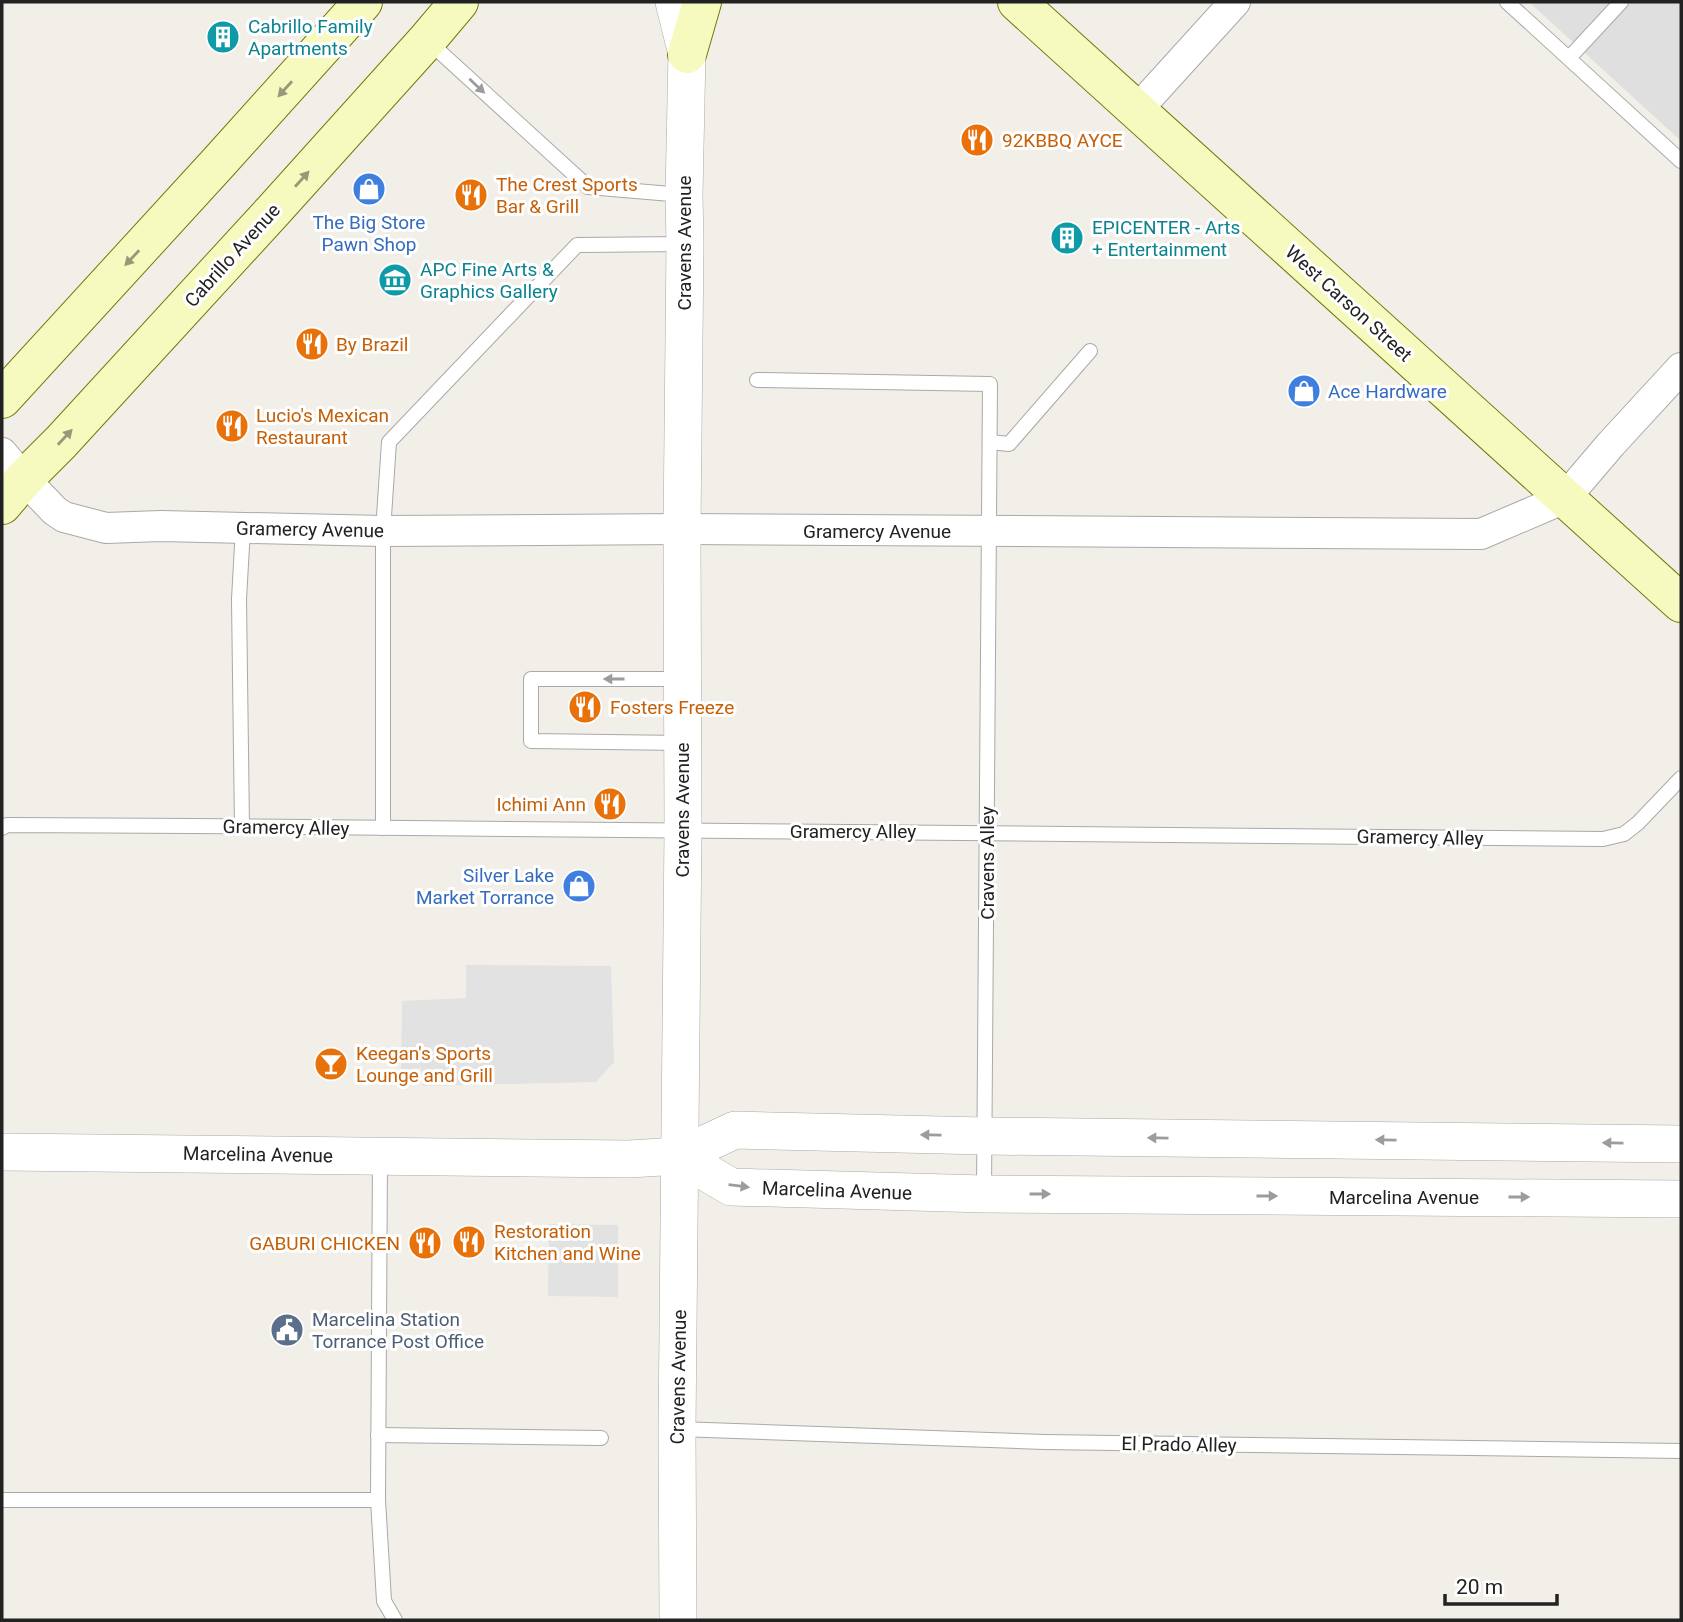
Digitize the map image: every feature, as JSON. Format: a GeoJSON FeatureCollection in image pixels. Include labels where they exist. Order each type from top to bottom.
{"type":"FeatureCollection","features":[{"type":"Feature","properties":{"kind":"main road"},"geometry":{"type":"LineString","coordinates":[[2,399],[363,2]]}},
{"type":"Feature","properties":{"kind":"main road","name":"Cabrillo Avenue"},"geometry":{"type":"LineString","coordinates":[[9,479],[70,432],[459,2]]}},
{"type":"Feature","properties":{"kind":"main road"},"geometry":{"type":"LineString","coordinates":[[687,54],[702,2]]}},
{"type":"Feature","properties":{"kind":"main road","name":"West Carson Street"},"geometry":{"type":"LineString","coordinates":[[1017,2],[1681,603]]}},
{"type":"Feature","properties":{"kind":"street","name":"Cravens Avenue"},"geometry":{"type":"LineString","coordinates":[[674,2],[687,54],[682,529],[683,830],[677,1429],[678,1620]]}},
{"type":"Feature","properties":{"kind":"street"},"geometry":{"type":"LineString","coordinates":[[1136,111],[1235,2]]}},
{"type":"Feature","properties":{"kind":"street","name":"Gramercy Avenue"},"geometry":{"type":"LineString","coordinates":[[9,479],[64,517],[106,528],[161,526],[383,531],[682,529],[1481,534],[1565,498],[1681,368]]}},
{"type":"Feature","properties":{"kind":"street"},"geometry":{"type":"LineString","coordinates":[[679,1156],[735,1130],[984,1136],[1681,1144]]}},
{"type":"Feature","properties":{"kind":"street","name":"Marcelina Avenue"},"geometry":{"type":"LineString","coordinates":[[2,1152],[629,1159],[679,1156],[731,1187],[984,1194],[1681,1199]]}},
{"type":"Feature","properties":{"kind":"lane"},"geometry":{"type":"LineString","coordinates":[[1507,2],[1681,161]]}},
{"type":"Feature","properties":{"kind":"lane"},"geometry":{"type":"LineString","coordinates":[[1569,58],[1620,2]]}},
{"type":"Feature","properties":{"kind":"lane"},"geometry":{"type":"LineString","coordinates":[[427,40],[588,187],[684,195]]}},
{"type":"Feature","properties":{"kind":"lane"},"geometry":{"type":"LineString","coordinates":[[383,828],[383,531],[388,442],[577,245],[685,244]]}},
{"type":"Feature","properties":{"kind":"lane"},"geometry":{"type":"LineString","coordinates":[[990,442],[1009,444],[1090,351]]}},
{"type":"Feature","properties":{"kind":"lane","name":"Cravens Alley"},"geometry":{"type":"LineString","coordinates":[[757,380],[990,384],[984,1194]]}},
{"type":"Feature","properties":{"kind":"lane"},"geometry":{"type":"LineString","coordinates":[[242,827],[240,599],[243,528]]}},
{"type":"Feature","properties":{"kind":"lane"},"geometry":{"type":"LineString","coordinates":[[682,743],[531,741],[531,679],[683,679]]}},
{"type":"Feature","properties":{"kind":"lane","name":"Gramercy Alley"},"geometry":{"type":"LineString","coordinates":[[2,828],[7,825],[1603,839],[1625,834],[1681,778]]}},
{"type":"Feature","properties":{"kind":"lane"},"geometry":{"type":"LineString","coordinates":[[380,1156],[378,1500],[384,1601],[395,1620]]}},
{"type":"Feature","properties":{"kind":"lane","name":"El Prado Alley"},"geometry":{"type":"LineString","coordinates":[[677,1429],[1044,1442],[1681,1451]]}},
{"type":"Feature","properties":{"kind":"lane"},"geometry":{"type":"LineString","coordinates":[[378,1435],[601,1438]]}},
{"type":"Feature","properties":{"kind":"lane"},"geometry":{"type":"LineString","coordinates":[[2,1500],[378,1500]]}},
{"type":"Feature","properties":{"kind":"shaded area"},"geometry":{"type":"Polygon","coordinates":[[[1529,2],[1681,2],[1681,141],[1529,2]]]}},
{"type":"Feature","properties":{"kind":"shaded area"},"geometry":{"type":"Polygon","coordinates":[[[466,965],[611,966],[614,1062],[596,1082],[423,1086],[421,1068],[401,1070],[402,1001],[466,998],[466,965]]]}},
{"type":"Feature","properties":{"kind":"shaded area"},"geometry":{"type":"Polygon","coordinates":[[[549,1224],[618,1225],[618,1297],[548,1296],[549,1224]]]}},
{"type":"Feature","properties":{"kind":"place","name":"Cabrillo Family Apartments"},"geometry":{"type":"Point","coordinates":[223,37]}},
{"type":"Feature","properties":{"kind":"place","name":"92KBBQ AYCE"},"geometry":{"type":"Point","coordinates":[977,140]}},
{"type":"Feature","properties":{"kind":"place","name":"The Big Store Pawn Shop"},"geometry":{"type":"Point","coordinates":[369,189]}},
{"type":"Feature","properties":{"kind":"place","name":"The Crest Sports Bar & Grill"},"geometry":{"type":"Point","coordinates":[471,195]}},
{"type":"Feature","properties":{"kind":"place","name":"EPICENTER - Arts + Entertainment"},"geometry":{"type":"Point","coordinates":[1067,238]}},
{"type":"Feature","properties":{"kind":"place","name":"APC Fine Arts & Graphics Gallery"},"geometry":{"type":"Point","coordinates":[395,280]}},
{"type":"Feature","properties":{"kind":"place","name":"By Brazil"},"geometry":{"type":"Point","coordinates":[312,344]}},
{"type":"Feature","properties":{"kind":"place","name":"Ace Hardware"},"geometry":{"type":"Point","coordinates":[1304,391]}},
{"type":"Feature","properties":{"kind":"place","name":"Lucio's Mexican Restaurant"},"geometry":{"type":"Point","coordinates":[232,426]}},
{"type":"Feature","properties":{"kind":"place","name":"Fosters Freeze"},"geometry":{"type":"Point","coordinates":[585,707]}},
{"type":"Feature","properties":{"kind":"place","name":"Ichimi Ann"},"geometry":{"type":"Point","coordinates":[610,804]}},
{"type":"Feature","properties":{"kind":"place","name":"Silver Lake Market Torrance"},"geometry":{"type":"Point","coordinates":[579,886]}},
{"type":"Feature","properties":{"kind":"place","name":"Keegan's Sports Lounge and Grill"},"geometry":{"type":"Point","coordinates":[331,1064]}},
{"type":"Feature","properties":{"kind":"place","name":"Restoration Kitchen and Wine"},"geometry":{"type":"Point","coordinates":[469,1242]}},
{"type":"Feature","properties":{"kind":"place","name":"GABURI CHICKEN"},"geometry":{"type":"Point","coordinates":[425,1243]}},
{"type":"Feature","properties":{"kind":"place","name":"Marcelina Station Torrance Post Office"},"geometry":{"type":"Point","coordinates":[287,1330]}}]}
